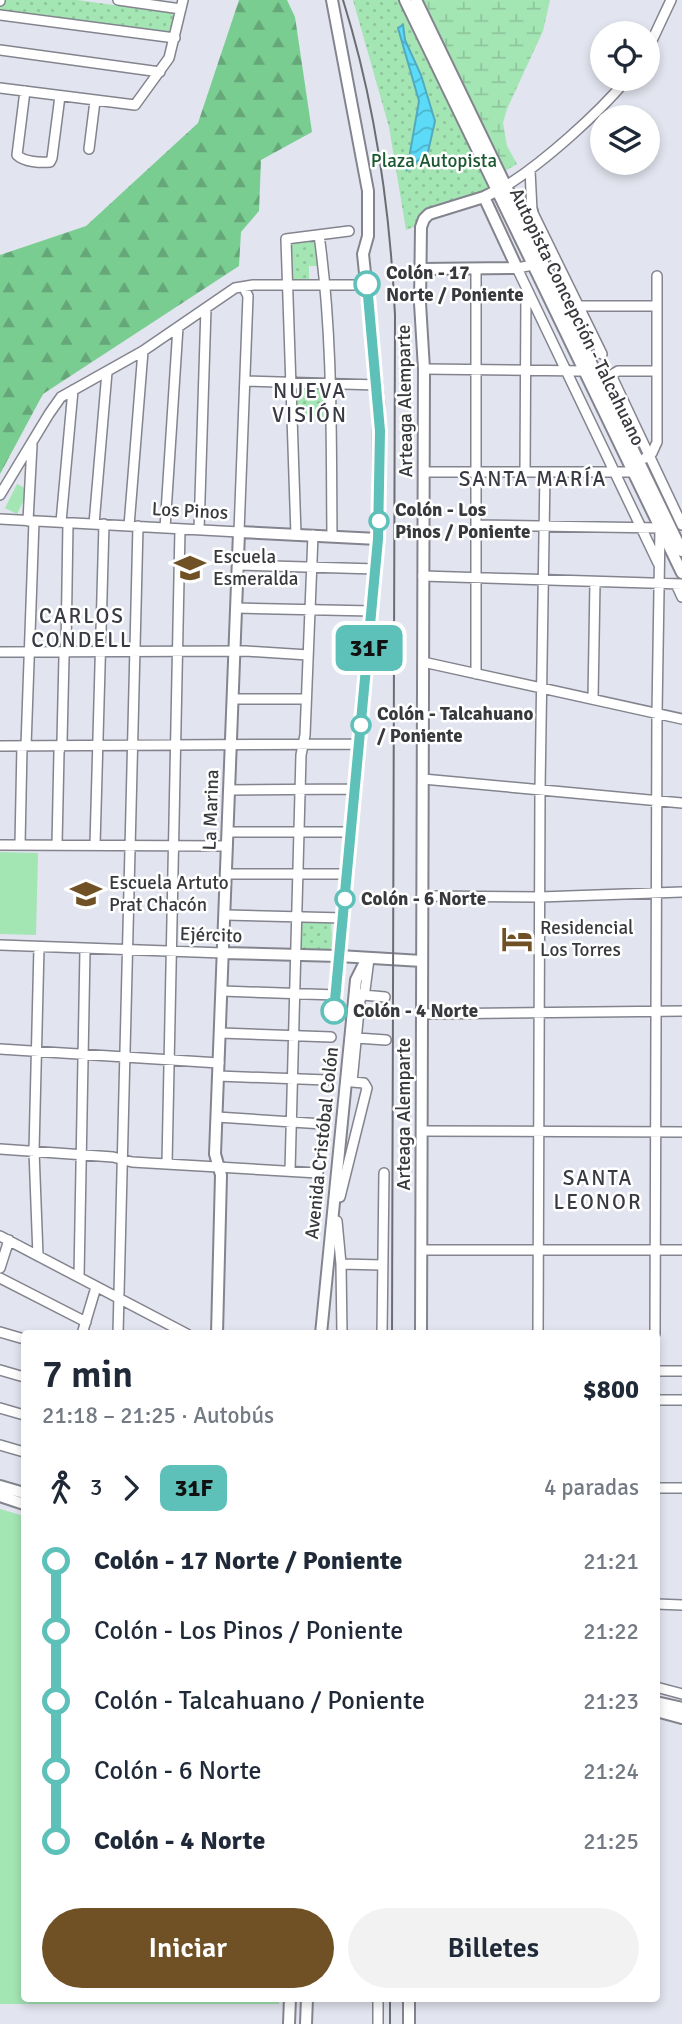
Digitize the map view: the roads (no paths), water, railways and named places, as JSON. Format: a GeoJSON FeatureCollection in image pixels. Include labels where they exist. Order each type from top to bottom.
{"type":"FeatureCollection","features":[{"type":"Feature","properties":{"kind":"main road"},"geometry":{"type":"LineString","coordinates":[[332,0],[368,191],[368,236],[363,254],[377,385],[380,455],[378,539]]}},
{"type":"Feature","properties":{"kind":"main road","name":"Autopista Concepción - Talcahuano"},"geometry":{"type":"LineString","coordinates":[[405,0],[501,189],[536,249],[579,338],[682,573]]}},
{"type":"Feature","properties":{"kind":"main road","name":"Autopista Concepción - Talcahuano"},"geometry":{"type":"LineString","coordinates":[[415,0],[533,265],[585,371],[682,551]]}},
{"type":"Feature","properties":{"kind":"main road","name":"Arteaga Alemparte"},"geometry":{"type":"LineString","coordinates":[[421,1330],[424,369],[421,227],[425,217],[501,189]]}},
{"type":"Feature","properties":{"kind":"main road"},"geometry":{"type":"LineString","coordinates":[[421,269],[517,268],[484,197]]}},
{"type":"Feature","properties":{"kind":"main road"},"geometry":{"type":"LineString","coordinates":[[533,211],[536,249]]}},
{"type":"Feature","properties":{"kind":"main road","name":"Los Pinos"},"geometry":{"type":"LineString","coordinates":[[239,532],[378,539]]}},
{"type":"Feature","properties":{"kind":"main road","name":"La Marina"},"geometry":{"type":"LineString","coordinates":[[217,1330],[221,1175],[215,1154],[239,532]]}},
{"type":"Feature","properties":{"kind":"main road","name":"Ejército"},"geometry":{"type":"LineString","coordinates":[[223,953],[422,961]]}},
{"type":"Feature","properties":{"kind":"main road"},"geometry":{"type":"LineString","coordinates":[[343,956],[356,980]]}},
{"type":"Feature","properties":{"kind":"main road","name":"Avenida Cristóbal Colón"},"geometry":{"type":"LineString","coordinates":[[321,1330],[356,980],[368,958]]}},
{"type":"Feature","properties":{"kind":"main road"},"geometry":{"type":"LineString","coordinates":[[0,1486],[21,1492]]}},
{"type":"Feature","properties":{"kind":"main road"},"geometry":{"type":"LineString","coordinates":[[0,1496],[21,1503]]}},
{"type":"Feature","properties":{"kind":"main road"},"geometry":{"type":"LineString","coordinates":[[660,1703],[682,1709]]}},
{"type":"Feature","properties":{"kind":"main road"},"geometry":{"type":"LineString","coordinates":[[660,1713],[682,1718]]}},
{"type":"Feature","properties":{"kind":"main road"},"geometry":{"type":"LineString","coordinates":[[289,2024],[290,2002]]}},
{"type":"Feature","properties":{"kind":"main road"},"geometry":{"type":"LineString","coordinates":[[306,2024],[307,2002]]}},
{"type":"Feature","properties":{"kind":"main road"},"geometry":{"type":"LineString","coordinates":[[408,2002],[408,2024]]}},
{"type":"Feature","properties":{"kind":"street"},"geometry":{"type":"LineString","coordinates":[[0,88],[135,105],[169,58],[182,4],[118,0]]}},
{"type":"Feature","properties":{"kind":"street"},"geometry":{"type":"LineString","coordinates":[[660,24],[671,0]]}},
{"type":"Feature","properties":{"kind":"street"},"geometry":{"type":"LineString","coordinates":[[0,15],[175,38]]}},
{"type":"Feature","properties":{"kind":"street"},"geometry":{"type":"LineString","coordinates":[[0,50],[160,72]]}},
{"type":"Feature","properties":{"kind":"street"},"geometry":{"type":"LineString","coordinates":[[25,91],[18,157],[22,159],[50,162],[60,96]]}},
{"type":"Feature","properties":{"kind":"street"},"geometry":{"type":"LineString","coordinates":[[501,189],[530,170],[616,91]]}},
{"type":"Feature","properties":{"kind":"street"},"geometry":{"type":"LineString","coordinates":[[89,149],[95,101]]}},
{"type":"Feature","properties":{"kind":"street"},"geometry":{"type":"LineString","coordinates":[[530,170],[533,211],[602,354]]}},
{"type":"Feature","properties":{"kind":"street"},"geometry":{"type":"LineString","coordinates":[[296,535],[286,239],[349,231]]}},
{"type":"Feature","properties":{"kind":"street"},"geometry":{"type":"LineString","coordinates":[[319,234],[326,285],[332,536]]}},
{"type":"Feature","properties":{"kind":"street"},"geometry":{"type":"LineString","coordinates":[[533,265],[517,268],[659,564]]}},
{"type":"Feature","properties":{"kind":"street"},"geometry":{"type":"LineString","coordinates":[[476,269],[476,674]]}},
{"type":"Feature","properties":{"kind":"street"},"geometry":{"type":"LineString","coordinates":[[424,472],[613,472],[636,467],[655,450],[657,442],[657,276]]}},
{"type":"Feature","properties":{"kind":"street"},"geometry":{"type":"LineString","coordinates":[[553,285],[566,280]]}},
{"type":"Feature","properties":{"kind":"street"},"geometry":{"type":"LineString","coordinates":[[0,495],[56,403],[73,390],[143,351],[237,287],[353,285]]}},
{"type":"Feature","properties":{"kind":"street"},"geometry":{"type":"LineString","coordinates":[[525,472],[526,287]]}},
{"type":"Feature","properties":{"kind":"street","name":"La Marina"},"geometry":{"type":"LineString","coordinates":[[239,532],[248,293],[244,288]]}},
{"type":"Feature","properties":{"kind":"street"},"geometry":{"type":"LineString","coordinates":[[578,306],[657,306]]}},
{"type":"Feature","properties":{"kind":"street"},"geometry":{"type":"LineString","coordinates":[[199,530],[206,308]]}},
{"type":"Feature","properties":{"kind":"street"},"geometry":{"type":"LineString","coordinates":[[164,528],[178,327]]}},
{"type":"Feature","properties":{"kind":"street"},"geometry":{"type":"LineString","coordinates":[[579,338],[592,333]]}},
{"type":"Feature","properties":{"kind":"street"},"geometry":{"type":"LineString","coordinates":[[118,1330],[135,651],[133,526],[143,351]]}},
{"type":"Feature","properties":{"kind":"street"},"geometry":{"type":"LineString","coordinates":[[424,369],[585,371]]}},
{"type":"Feature","properties":{"kind":"street"},"geometry":{"type":"LineString","coordinates":[[657,371],[618,371],[613,374],[613,379],[682,525]]}},
{"type":"Feature","properties":{"kind":"street"},"geometry":{"type":"LineString","coordinates":[[94,845],[100,652],[99,524],[107,372]]}},
{"type":"Feature","properties":{"kind":"street"},"geometry":{"type":"LineString","coordinates":[[245,381],[377,385]]}},
{"type":"Feature","properties":{"kind":"street"},"geometry":{"type":"LineString","coordinates":[[57,845],[65,652],[64,522],[73,390]]}},
{"type":"Feature","properties":{"kind":"street"},"geometry":{"type":"LineString","coordinates":[[20,845],[30,652],[32,441]]}},
{"type":"Feature","properties":{"kind":"street"},"geometry":{"type":"LineString","coordinates":[[538,1330],[540,790],[545,472]]}},
{"type":"Feature","properties":{"kind":"street","name":"Los Pinos"},"geometry":{"type":"LineString","coordinates":[[0,519],[239,532]]}},
{"type":"Feature","properties":{"kind":"street"},"geometry":{"type":"LineString","coordinates":[[476,525],[660,528],[656,1330]]}},
{"type":"Feature","properties":{"kind":"street"},"geometry":{"type":"LineString","coordinates":[[167,1164],[180,528]]}},
{"type":"Feature","properties":{"kind":"street"},"geometry":{"type":"LineString","coordinates":[[290,1171],[301,789],[313,536]]}},
{"type":"Feature","properties":{"kind":"street"},"geometry":{"type":"LineString","coordinates":[[343,956],[343,918],[378,539]]}},
{"type":"Feature","properties":{"kind":"street"},"geometry":{"type":"LineString","coordinates":[[238,565],[376,569]]}},
{"type":"Feature","properties":{"kind":"street"},"geometry":{"type":"LineString","coordinates":[[423,576],[679,584],[682,597]]}},
{"type":"Feature","properties":{"kind":"street"},"geometry":{"type":"LineString","coordinates":[[593,699],[595,582]]}},
{"type":"Feature","properties":{"kind":"street"},"geometry":{"type":"LineString","coordinates":[[236,608],[372,611]]}},
{"type":"Feature","properties":{"kind":"street"},"geometry":{"type":"LineString","coordinates":[[0,652],[235,651],[308,655]]}},
{"type":"Feature","properties":{"kind":"street"},"geometry":{"type":"LineString","coordinates":[[423,662],[682,719]]}},
{"type":"Feature","properties":{"kind":"street"},"geometry":{"type":"LineString","coordinates":[[233,698],[306,699]]}},
{"type":"Feature","properties":{"kind":"street"},"geometry":{"type":"LineString","coordinates":[[0,746],[360,744]]}},
{"type":"Feature","properties":{"kind":"street"},"geometry":{"type":"LineString","coordinates":[[423,779],[682,803]]}},
{"type":"Feature","properties":{"kind":"street"},"geometry":{"type":"LineString","coordinates":[[229,790],[355,789]]}},
{"type":"Feature","properties":{"kind":"street"},"geometry":{"type":"LineString","coordinates":[[228,832],[351,832]]}},
{"type":"Feature","properties":{"kind":"street"},"geometry":{"type":"LineString","coordinates":[[0,845],[227,846]]}},
{"type":"Feature","properties":{"kind":"street"},"geometry":{"type":"LineString","coordinates":[[226,874],[347,874]]}},
{"type":"Feature","properties":{"kind":"street"},"geometry":{"type":"LineString","coordinates":[[422,896],[540,897],[682,892]]}},
{"type":"Feature","properties":{"kind":"street"},"geometry":{"type":"LineString","coordinates":[[225,915],[343,918]]}},
{"type":"Feature","properties":{"kind":"street","name":"Ejército"},"geometry":{"type":"LineString","coordinates":[[0,945],[223,953]]}},
{"type":"Feature","properties":{"kind":"street"},"geometry":{"type":"LineString","coordinates":[[38,1256],[34,1151],[39,947]]}},
{"type":"Feature","properties":{"kind":"street"},"geometry":{"type":"LineString","coordinates":[[79,1277],[85,950]]}},
{"type":"Feature","properties":{"kind":"street"},"geometry":{"type":"LineString","coordinates":[[342,1330],[340,1236],[336,1227],[341,1186],[366,1085],[352,1082],[360,1000],[368,958]]}},
{"type":"Feature","properties":{"kind":"street"},"geometry":{"type":"LineString","coordinates":[[222,990],[336,995]]}},
{"type":"Feature","properties":{"kind":"street"},"geometry":{"type":"LineString","coordinates":[[363,995],[385,997]]}},
{"type":"Feature","properties":{"kind":"street"},"geometry":{"type":"LineString","coordinates":[[422,1014],[682,1011]]}},
{"type":"Feature","properties":{"kind":"street"},"geometry":{"type":"LineString","coordinates":[[220,1033],[331,1037]]}},
{"type":"Feature","properties":{"kind":"street"},"geometry":{"type":"LineString","coordinates":[[357,1038],[386,1040]]}},
{"type":"Feature","properties":{"kind":"street"},"geometry":{"type":"LineString","coordinates":[[0,1049],[219,1063]]}},
{"type":"Feature","properties":{"kind":"street"},"geometry":{"type":"LineString","coordinates":[[218,1076],[327,1080]]}},
{"type":"Feature","properties":{"kind":"street"},"geometry":{"type":"LineString","coordinates":[[217,1117],[323,1124]]}},
{"type":"Feature","properties":{"kind":"street"},"geometry":{"type":"LineString","coordinates":[[422,1131],[682,1132]]}},
{"type":"Feature","properties":{"kind":"street"},"geometry":{"type":"LineString","coordinates":[[0,1149],[167,1164],[318,1173]]}},
{"type":"Feature","properties":{"kind":"street"},"geometry":{"type":"LineString","coordinates":[[382,1330],[384,1173]]}},
{"type":"Feature","properties":{"kind":"street"},"geometry":{"type":"LineString","coordinates":[[0,1268],[2,1236],[179,1330]]}},
{"type":"Feature","properties":{"kind":"street"},"geometry":{"type":"LineString","coordinates":[[422,1250],[682,1250]]}},
{"type":"Feature","properties":{"kind":"street"},"geometry":{"type":"LineString","coordinates":[[341,1264],[382,1265]]}},
{"type":"Feature","properties":{"kind":"street"},"geometry":{"type":"LineString","coordinates":[[0,1278],[86,1322]]}},
{"type":"Feature","properties":{"kind":"street"},"geometry":{"type":"LineString","coordinates":[[83,1330],[96,1287]]}},
{"type":"Feature","properties":{"kind":"street"},"geometry":{"type":"LineString","coordinates":[[0,1332],[21,1338]]}},
{"type":"Feature","properties":{"kind":"street"},"geometry":{"type":"LineString","coordinates":[[0,1370],[21,1376]]}},
{"type":"Feature","properties":{"kind":"street"},"geometry":{"type":"LineString","coordinates":[[660,1371],[682,1371]]}},
{"type":"Feature","properties":{"kind":"street"},"geometry":{"type":"LineString","coordinates":[[660,1400],[682,1400]]}},
{"type":"Feature","properties":{"kind":"street"},"geometry":{"type":"LineString","coordinates":[[0,1408],[21,1414]]}},
{"type":"Feature","properties":{"kind":"street"},"geometry":{"type":"LineString","coordinates":[[0,1445],[21,1451]]}},
{"type":"Feature","properties":{"kind":"street"},"geometry":{"type":"LineString","coordinates":[[660,1488],[682,1488]]}},
{"type":"Feature","properties":{"kind":"street"},"geometry":{"type":"LineString","coordinates":[[660,1604],[682,1605]]}},
{"type":"Feature","properties":{"kind":"street"},"geometry":{"type":"LineString","coordinates":[[660,1688],[682,1694]]}},
{"type":"Feature","properties":{"kind":"street"},"geometry":{"type":"LineString","coordinates":[[378,2002],[378,2024]]}},
{"type":"Feature","properties":{"kind":"water"},"geometry":{"type":"Polygon","coordinates":[[[403,25],[405,40],[421,75],[435,121],[428,152],[407,170],[419,101],[398,28],[403,25]]]}},
{"type":"Feature","properties":{"kind":"railway"},"geometry":{"type":"LineString","coordinates":[[343,0],[364,77],[379,156],[395,315],[392,1330]]}},
{"type":"Feature","properties":{"kind":"railway"},"geometry":{"type":"LineString","coordinates":[[390,2002],[390,2024]]}},
{"type":"Feature","properties":{"kind":"place","name":"Colón - 17 Norte / Poniente"},"geometry":{"type":"Point","coordinates":[367,284]}},
{"type":"Feature","properties":{"kind":"place","name":"Colón - Los Pinos / Poniente"},"geometry":{"type":"Point","coordinates":[379,521]}},
{"type":"Feature","properties":{"kind":"place","name":"Escuela Esmeralda"},"geometry":{"type":"Point","coordinates":[190,568]}},
{"type":"Feature","properties":{"kind":"place","name":"Colón - Talcahuano / Poniente"},"geometry":{"type":"Point","coordinates":[361,725]}},
{"type":"Feature","properties":{"kind":"place","name":"Escuela Artuto Prat Chacón"},"geometry":{"type":"Point","coordinates":[86,894]}},
{"type":"Feature","properties":{"kind":"place","name":"Colón - 6 Norte"},"geometry":{"type":"Point","coordinates":[345,899]}},
{"type":"Feature","properties":{"kind":"place","name":"Residencial Los Torres"},"geometry":{"type":"Point","coordinates":[517,939]}},
{"type":"Feature","properties":{"kind":"place","name":"Colón - 4 Norte"},"geometry":{"type":"Point","coordinates":[334,1011]}},
{"type":"Feature","properties":{"kind":"district","name":"NUEVA VISIÓN"},"geometry":{"type":"Point","coordinates":[310,403]}},
{"type":"Feature","properties":{"kind":"district","name":"SANTA MARÍA"},"geometry":{"type":"Point","coordinates":[533,479]}},
{"type":"Feature","properties":{"kind":"district","name":"CARLOS CONDELL"},"geometry":{"type":"Point","coordinates":[82,628]}},
{"type":"Feature","properties":{"kind":"district","name":"SANTA LEONOR"},"geometry":{"type":"Point","coordinates":[598,1190]}},
{"type":"Feature","properties":{"kind":"park label","name":"Plaza Autopista"},"geometry":{"type":"Point","coordinates":[434,161]}}]}
